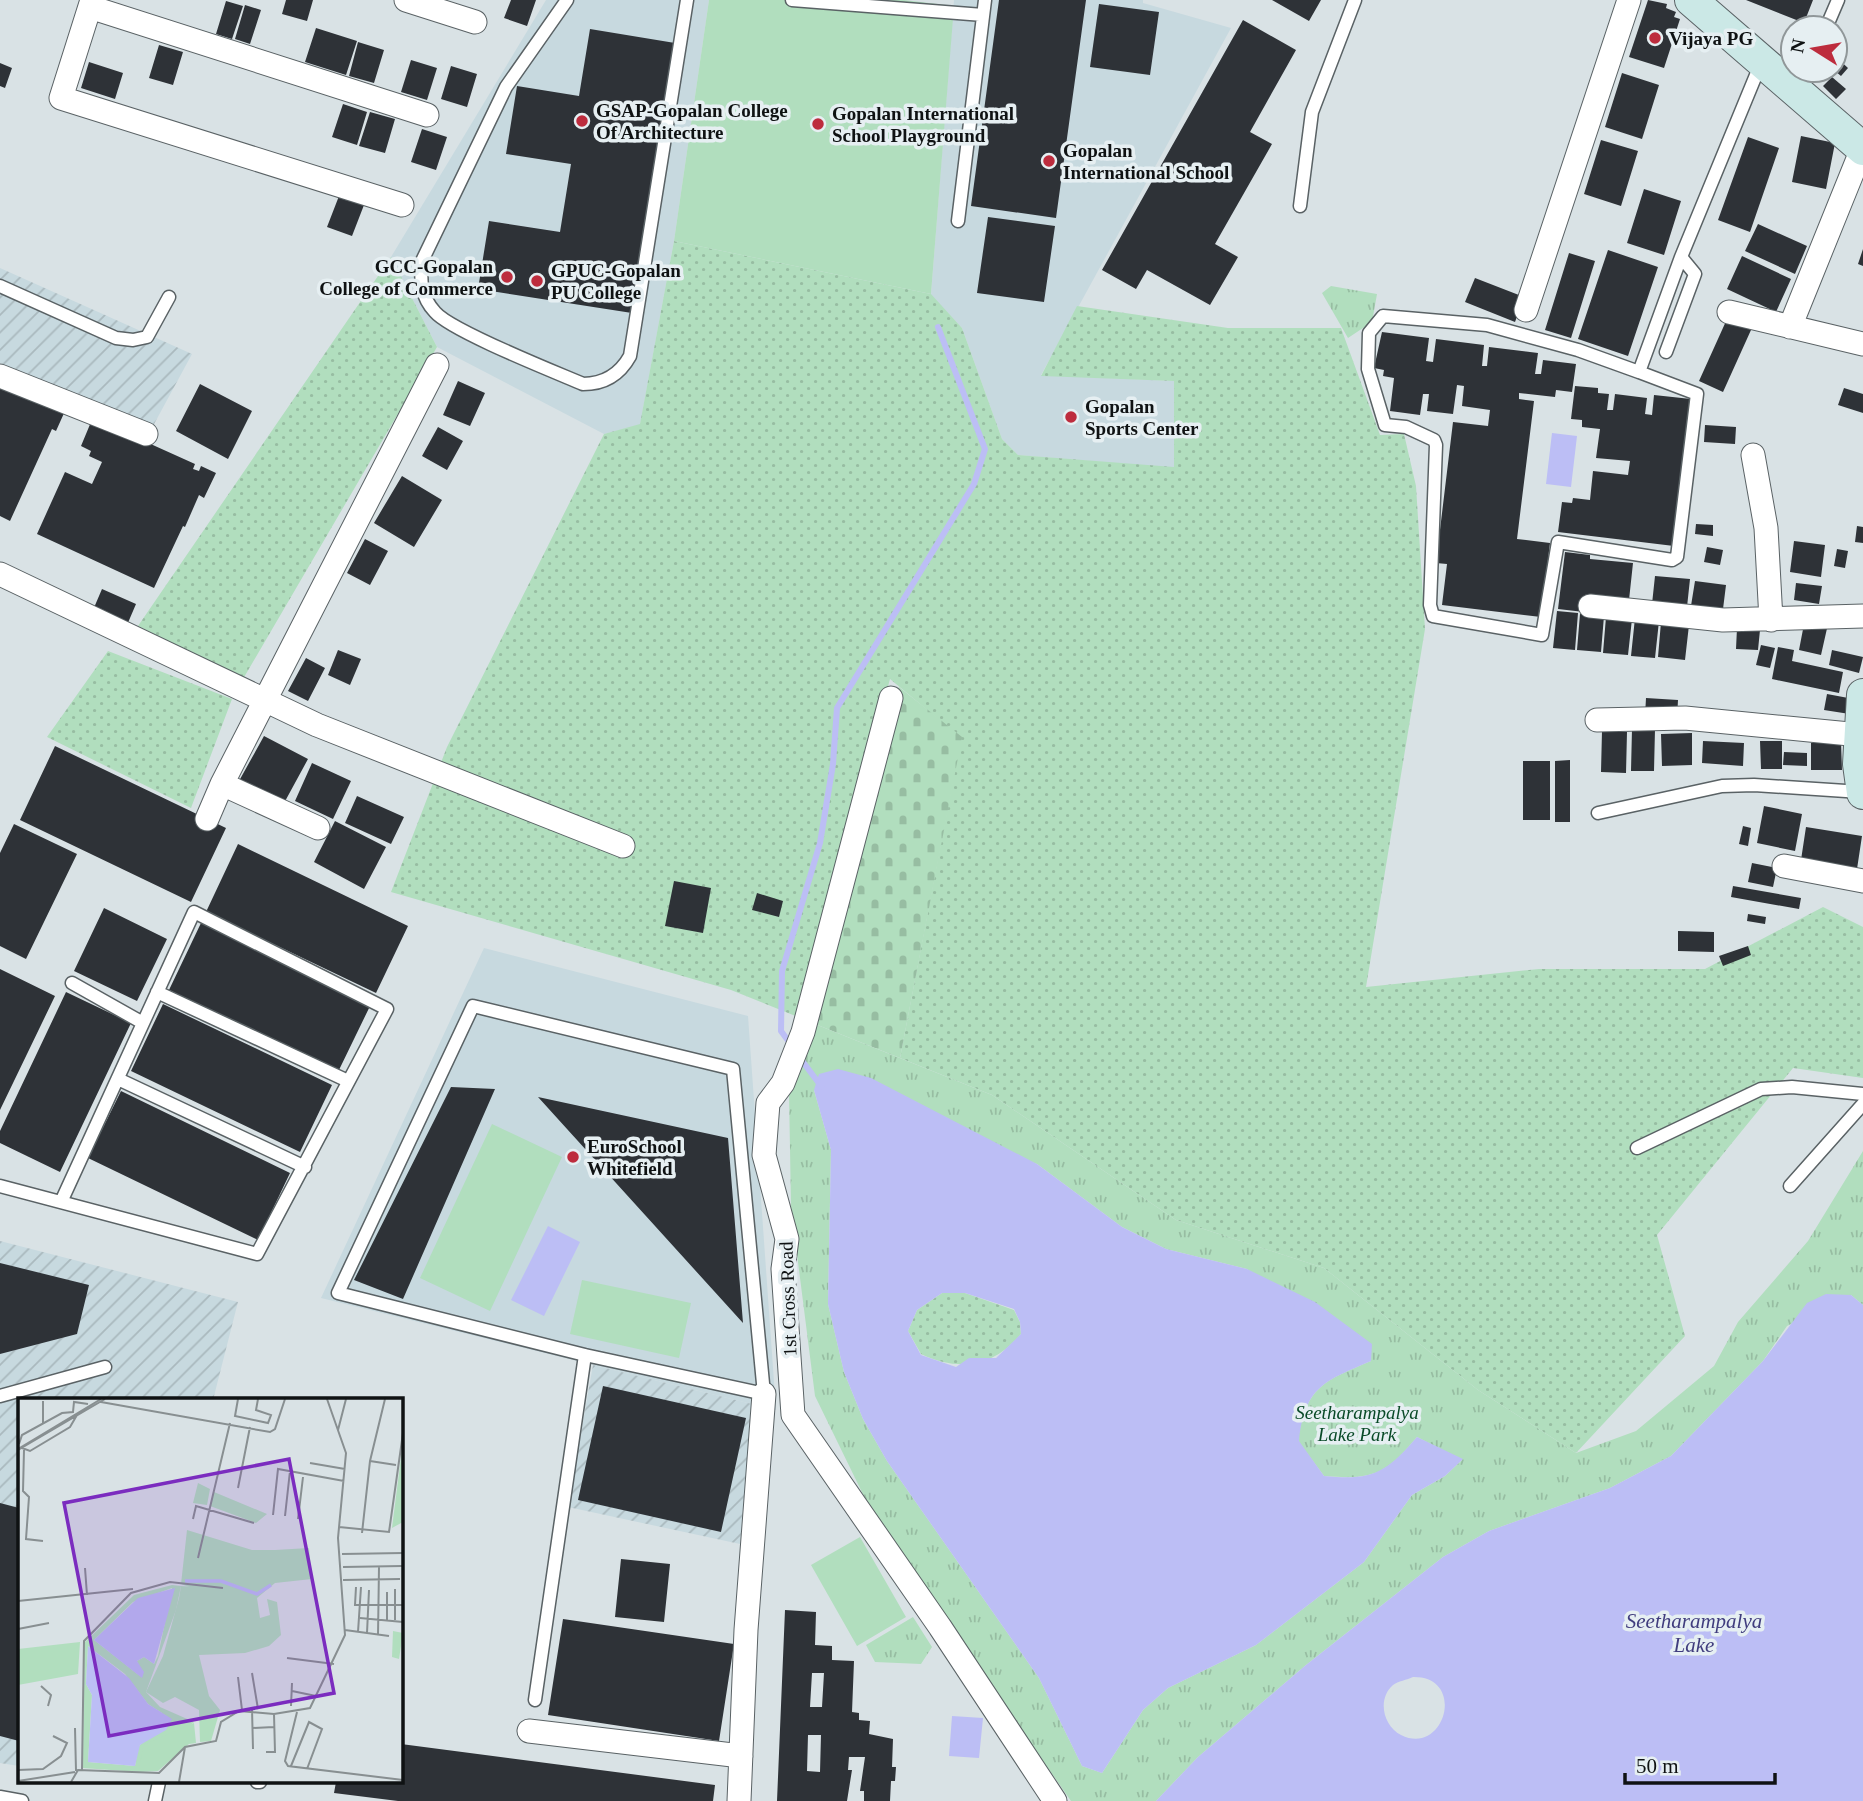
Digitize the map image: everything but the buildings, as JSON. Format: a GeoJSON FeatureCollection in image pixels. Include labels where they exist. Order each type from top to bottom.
{"type":"FeatureCollection","features":[{"type":"Feature","properties":{"kind":"street"},"geometry":{"type":"LineString","coordinates":[[406,0],[475,22]]}},
{"type":"Feature","properties":{"kind":"street"},"geometry":{"type":"LineString","coordinates":[[1526,310],[1629,0]]}},
{"type":"Feature","properties":{"kind":"street"},"geometry":{"type":"LineString","coordinates":[[1691,0],[1762,61],[1779,69]]}},
{"type":"Feature","properties":{"kind":"street"},"geometry":{"type":"LineString","coordinates":[[402,205],[61,98],[91,4],[427,116]]}},
{"type":"Feature","properties":{"kind":"street"},"geometry":{"type":"LineString","coordinates":[[1790,327],[1863,149],[1805,84]]}},
{"type":"Feature","properties":{"kind":"street"},"geometry":{"type":"LineString","coordinates":[[1729,312],[1863,344]]}},
{"type":"Feature","properties":{"kind":"street"},"geometry":{"type":"LineString","coordinates":[[207,819],[263,699],[437,365]]}},
{"type":"Feature","properties":{"kind":"street"},"geometry":{"type":"LineString","coordinates":[[0,376],[146,434]]}},
{"type":"Feature","properties":{"kind":"street"},"geometry":{"type":"LineString","coordinates":[[1754,455],[1766,528],[1771,620]]}},
{"type":"Feature","properties":{"kind":"street"},"geometry":{"type":"LineString","coordinates":[[0,574],[317,724],[623,846]]}},
{"type":"Feature","properties":{"kind":"street"},"geometry":{"type":"LineString","coordinates":[[1590,606],[1723,620],[1863,616]]}},
{"type":"Feature","properties":{"kind":"street"},"geometry":{"type":"LineString","coordinates":[[1863,695],[1860,735],[1863,792]]}},
{"type":"Feature","properties":{"kind":"street","name":"1st Cross Road"},"geometry":{"type":"LineString","coordinates":[[891,698],[803,1032],[783,1083],[768,1103],[764,1155],[787,1239],[783,1269],[793,1415],[940,1627],[1055,1801]]}},
{"type":"Feature","properties":{"kind":"street"},"geometry":{"type":"LineString","coordinates":[[1597,720],[1685,718],[1860,735]]}},
{"type":"Feature","properties":{"kind":"street"},"geometry":{"type":"LineString","coordinates":[[222,784],[318,828]]}},
{"type":"Feature","properties":{"kind":"street"},"geometry":{"type":"LineString","coordinates":[[1784,866],[1863,881]]}},
{"type":"Feature","properties":{"kind":"street"},"geometry":{"type":"LineString","coordinates":[[739,1801],[746,1630],[764,1394]]}},
{"type":"Feature","properties":{"kind":"street"},"geometry":{"type":"LineString","coordinates":[[529,1731],[741,1756]]}},
{"type":"Feature","properties":{"kind":"lane"},"geometry":{"type":"LineString","coordinates":[[567,0],[506,87],[422,261],[419,282],[436,314],[457,327],[583,384],[596,384],[615,374],[630,356],[687,0]]}},
{"type":"Feature","properties":{"kind":"lane"},"geometry":{"type":"LineString","coordinates":[[792,0],[984,15]]}},
{"type":"Feature","properties":{"kind":"lane"},"geometry":{"type":"LineString","coordinates":[[958,221],[985,0]]}},
{"type":"Feature","properties":{"kind":"lane"},"geometry":{"type":"LineString","coordinates":[[1300,205],[1312,112],[1355,0]]}},
{"type":"Feature","properties":{"kind":"lane"},"geometry":{"type":"LineString","coordinates":[[1639,372],[1681,257],[1762,61]]}},
{"type":"Feature","properties":{"kind":"lane"},"geometry":{"type":"LineString","coordinates":[[1666,352],[1695,274],[1681,257]]}},
{"type":"Feature","properties":{"kind":"lane"},"geometry":{"type":"LineString","coordinates":[[0,286],[124,341],[147,337],[169,297]]}},
{"type":"Feature","properties":{"kind":"lane"},"geometry":{"type":"LineString","coordinates":[[1383,316],[1488,325],[1578,350],[1639,372],[1697,394],[1677,557],[1672,560],[1558,541],[1545,631],[1542,635],[1433,616],[1430,605],[1436,445],[1434,440],[1406,427],[1385,425],[1368,369],[1369,333],[1383,316]]}},
{"type":"Feature","properties":{"kind":"lane"},"geometry":{"type":"LineString","coordinates":[[1598,813],[1722,786],[1754,785],[1863,792]]}},
{"type":"Feature","properties":{"kind":"lane"},"geometry":{"type":"LineString","coordinates":[[0,1186],[257,1254],[387,1009],[194,912],[61,1202]]}},
{"type":"Feature","properties":{"kind":"lane"},"geometry":{"type":"LineString","coordinates":[[72,982],[144,1023]]}},
{"type":"Feature","properties":{"kind":"lane"},"geometry":{"type":"LineString","coordinates":[[157,992],[348,1081]]}},
{"type":"Feature","properties":{"kind":"lane"},"geometry":{"type":"LineString","coordinates":[[473,1006],[733,1069],[764,1394],[585,1355],[338,1293],[473,1006]]}},
{"type":"Feature","properties":{"kind":"lane"},"geometry":{"type":"LineString","coordinates":[[118,1079],[305,1167]]}},
{"type":"Feature","properties":{"kind":"lane"},"geometry":{"type":"LineString","coordinates":[[1637,1148],[1761,1089],[1792,1087],[1863,1094]]}},
{"type":"Feature","properties":{"kind":"lane"},"geometry":{"type":"LineString","coordinates":[[1790,1186],[1863,1104]]}},
{"type":"Feature","properties":{"kind":"lane"},"geometry":{"type":"LineString","coordinates":[[535,1700],[585,1355]]}},
{"type":"Feature","properties":{"kind":"lane"},"geometry":{"type":"LineString","coordinates":[[0,1396],[105,1367]]}},
{"type":"Feature","properties":{"kind":"lane"},"geometry":{"type":"LineString","coordinates":[[0,1797],[22,1801]]}},
{"type":"Feature","properties":{"kind":"shaded area","name":"GSAP-Gopalan College Of Architecture"},"geometry":{"type":"Polygon","coordinates":[[[546,0],[709,0],[674,241],[640,425],[604,434],[437,347],[391,257],[546,0]]]}},
{"type":"Feature","properties":{"kind":"shaded area","name":"Gopalan International School"},"geometry":{"type":"Polygon","coordinates":[[[954,0],[1143,0],[1143,3],[1231,28],[1041,375],[1174,381],[1174,468],[1018,455],[1002,439],[962,328],[931,295],[954,0]]]}},
{"type":"Feature","properties":{"kind":"shaded area"},"geometry":{"type":"Polygon","coordinates":[[[0,268],[192,354],[153,426],[0,363],[0,268]]]}},
{"type":"Feature","properties":{"kind":"shaded area","name":"EuroSchool Whitefield"},"geometry":{"type":"Polygon","coordinates":[[[484,948],[748,1016],[776,1410],[321,1298],[484,948]]]}},
{"type":"Feature","properties":{"kind":"shaded area"},"geometry":{"type":"Polygon","coordinates":[[[0,1241],[238,1302],[214,1398],[18,1398],[18,1766],[0,1763],[0,1241]]]}},
{"type":"Feature","properties":{"kind":"shaded area"},"geometry":{"type":"Polygon","coordinates":[[[593,1365],[752,1404],[740,1544],[568,1507],[593,1365]]]}},
{"type":"Feature","properties":{"kind":"green space","name":"Gopalan International School Playground"},"geometry":{"type":"Polygon","coordinates":[[[709,0],[904,0],[954,6],[931,294],[674,241],[709,0]]]}},
{"type":"Feature","properties":{"kind":"green space"},"geometry":{"type":"Polygon","coordinates":[[[674,241],[931,294],[962,328],[1002,439],[1018,455],[1174,467],[1174,381],[1041,376],[1077,306],[1228,328],[1341,328],[1380,435],[1404,434],[1416,486],[1425,629],[1366,987],[1539,969],[1705,969],[1823,907],[1863,927],[1863,1078],[1793,1068],[1657,1235],[1685,1336],[1576,1453],[1478,1390],[1324,1268],[1176,1220],[992,1095],[900,1058],[961,738],[890,679],[798,1017],[731,990],[391,892],[447,747],[604,434],[640,424],[674,241]]]}},
{"type":"Feature","properties":{"kind":"green space"},"geometry":{"type":"Polygon","coordinates":[[[391,257],[437,347],[243,679],[138,626],[391,257]]]}},
{"type":"Feature","properties":{"kind":"green space"},"geometry":{"type":"Polygon","coordinates":[[[1331,286],[1377,294],[1372,322],[1348,338],[1322,293],[1331,286]]]}},
{"type":"Feature","properties":{"kind":"green space"},"geometry":{"type":"Polygon","coordinates":[[[108,651],[232,699],[191,808],[47,737],[108,651]]]}},
{"type":"Feature","properties":{"kind":"green space"},"geometry":{"type":"Polygon","coordinates":[[[899,687],[962,737],[900,1058],[815,1024],[899,687]]]}},
{"type":"Feature","properties":{"kind":"green space","name":"Seetharampalya Lake Park"},"geometry":{"type":"Polygon","coordinates":[[[815,1024],[992,1095],[1176,1220],[1324,1268],[1478,1390],[1576,1453],[1636,1431],[1714,1366],[1738,1322],[1808,1241],[1863,1151],[1863,1305],[1851,1295],[1787,1326],[1763,1361],[1671,1456],[1610,1488],[1489,1531],[1443,1557],[1306,1665],[1198,1757],[1156,1801],[1071,1801],[878,1525],[815,1396],[791,1207],[789,1092],[815,1024]],[[814,1090],[831,1150],[828,1304],[844,1372],[863,1419],[887,1461],[1039,1678],[1082,1766],[1102,1773],[1143,1710],[1168,1688],[1256,1645],[1364,1562],[1412,1495],[1445,1476],[1462,1460],[1417,1437],[1396,1460],[1377,1472],[1355,1477],[1324,1476],[1298,1441],[1306,1408],[1312,1397],[1329,1381],[1371,1361],[1247,1269],[1166,1249],[1122,1227],[1037,1164],[814,1090]]]}},
{"type":"Feature","properties":{"kind":"green space"},"geometry":{"type":"Polygon","coordinates":[[[492,1124],[562,1157],[490,1311],[420,1278],[492,1124]]]}},
{"type":"Feature","properties":{"kind":"green space"},"geometry":{"type":"Polygon","coordinates":[[[582,1280],[691,1303],[679,1358],[570,1334],[582,1280]]]}},
{"type":"Feature","properties":{"kind":"green space"},"geometry":{"type":"Polygon","coordinates":[[[942,1293],[965,1293],[1014,1310],[1020,1322],[1021,1334],[999,1354],[975,1363],[949,1363],[921,1354],[908,1331],[917,1310],[942,1293]]]}},
{"type":"Feature","properties":{"kind":"green space"},"geometry":{"type":"Polygon","coordinates":[[[860,1537],[906,1617],[857,1646],[811,1565],[860,1537]]]}},
{"type":"Feature","properties":{"kind":"green space"},"geometry":{"type":"Polygon","coordinates":[[[913,1617],[932,1647],[921,1664],[875,1662],[866,1645],[913,1617]]]}},
{"type":"Feature","properties":{"kind":"water"},"geometry":{"type":"Polygon","coordinates":[[[1552,433],[1577,436],[1571,487],[1546,484],[1552,433]]]}},
{"type":"Feature","properties":{"kind":"water"},"geometry":{"type":"Polygon","coordinates":[[[838,1069],[871,1078],[1037,1164],[1122,1227],[1166,1249],[1247,1269],[1315,1302],[1372,1344],[1371,1361],[1341,1374],[1320,1388],[1306,1408],[1299,1441],[1324,1476],[1354,1477],[1377,1472],[1396,1459],[1417,1437],[1463,1459],[1445,1476],[1412,1495],[1364,1562],[1256,1645],[1168,1688],[1143,1710],[1102,1773],[1082,1766],[1039,1678],[887,1461],[863,1419],[844,1372],[828,1304],[831,1150],[814,1090],[819,1074],[838,1069]],[[942,1293],[917,1310],[908,1331],[921,1355],[956,1367],[969,1358],[996,1358],[1021,1334],[1020,1322],[1014,1309],[965,1293],[942,1293]]]}},
{"type":"Feature","properties":{"kind":"water"},"geometry":{"type":"Polygon","coordinates":[[[548,1226],[580,1242],[544,1316],[511,1300],[548,1226]]]}},
{"type":"Feature","properties":{"kind":"water","name":"Seetharampalya Lake"},"geometry":{"type":"Polygon","coordinates":[[[1826,1294],[1851,1295],[1863,1305],[1863,1801],[1156,1801],[1198,1757],[1306,1665],[1443,1557],[1489,1531],[1610,1488],[1671,1456],[1763,1361],[1807,1303],[1826,1294]],[[1413,1677],[1395,1684],[1388,1691],[1384,1705],[1386,1719],[1401,1735],[1416,1739],[1429,1735],[1438,1726],[1444,1714],[1445,1701],[1440,1689],[1430,1680],[1413,1677]]]}},
{"type":"Feature","properties":{"kind":"water"},"geometry":{"type":"Polygon","coordinates":[[[952,1716],[983,1718],[979,1758],[949,1756],[952,1716]]]}},
{"type":"Feature","properties":{"kind":"waterway"},"geometry":{"type":"LineString","coordinates":[[792,1046],[781,1031],[782,971],[820,843],[833,764],[837,708],[974,484],[985,449],[938,327]]}},
{"type":"Feature","properties":{"kind":"waterway"},"geometry":{"type":"LineString","coordinates":[[800,1058],[821,1086]]}},
{"type":"Feature","properties":{"kind":"place","name":"Vijaya PG"},"geometry":{"type":"Point","coordinates":[1655,38]}},
{"type":"Feature","properties":{"kind":"place","name":"GSAP-Gopalan College Of Architecture"},"geometry":{"type":"Point","coordinates":[582,121]}},
{"type":"Feature","properties":{"kind":"place","name":"Gopalan International School Playground"},"geometry":{"type":"Point","coordinates":[818,124]}},
{"type":"Feature","properties":{"kind":"place","name":"Gopalan International School"},"geometry":{"type":"Point","coordinates":[1049,161]}},
{"type":"Feature","properties":{"kind":"place","name":"GCC-Gopalan College of Commerce"},"geometry":{"type":"Point","coordinates":[507,277]}},
{"type":"Feature","properties":{"kind":"place","name":"GPUC-Gopalan PU College"},"geometry":{"type":"Point","coordinates":[537,281]}},
{"type":"Feature","properties":{"kind":"place","name":"Gopalan Sports Center"},"geometry":{"type":"Point","coordinates":[1071,417]}},
{"type":"Feature","properties":{"kind":"place","name":"EuroSchool Whitefield"},"geometry":{"type":"Point","coordinates":[573,1157]}}]}
